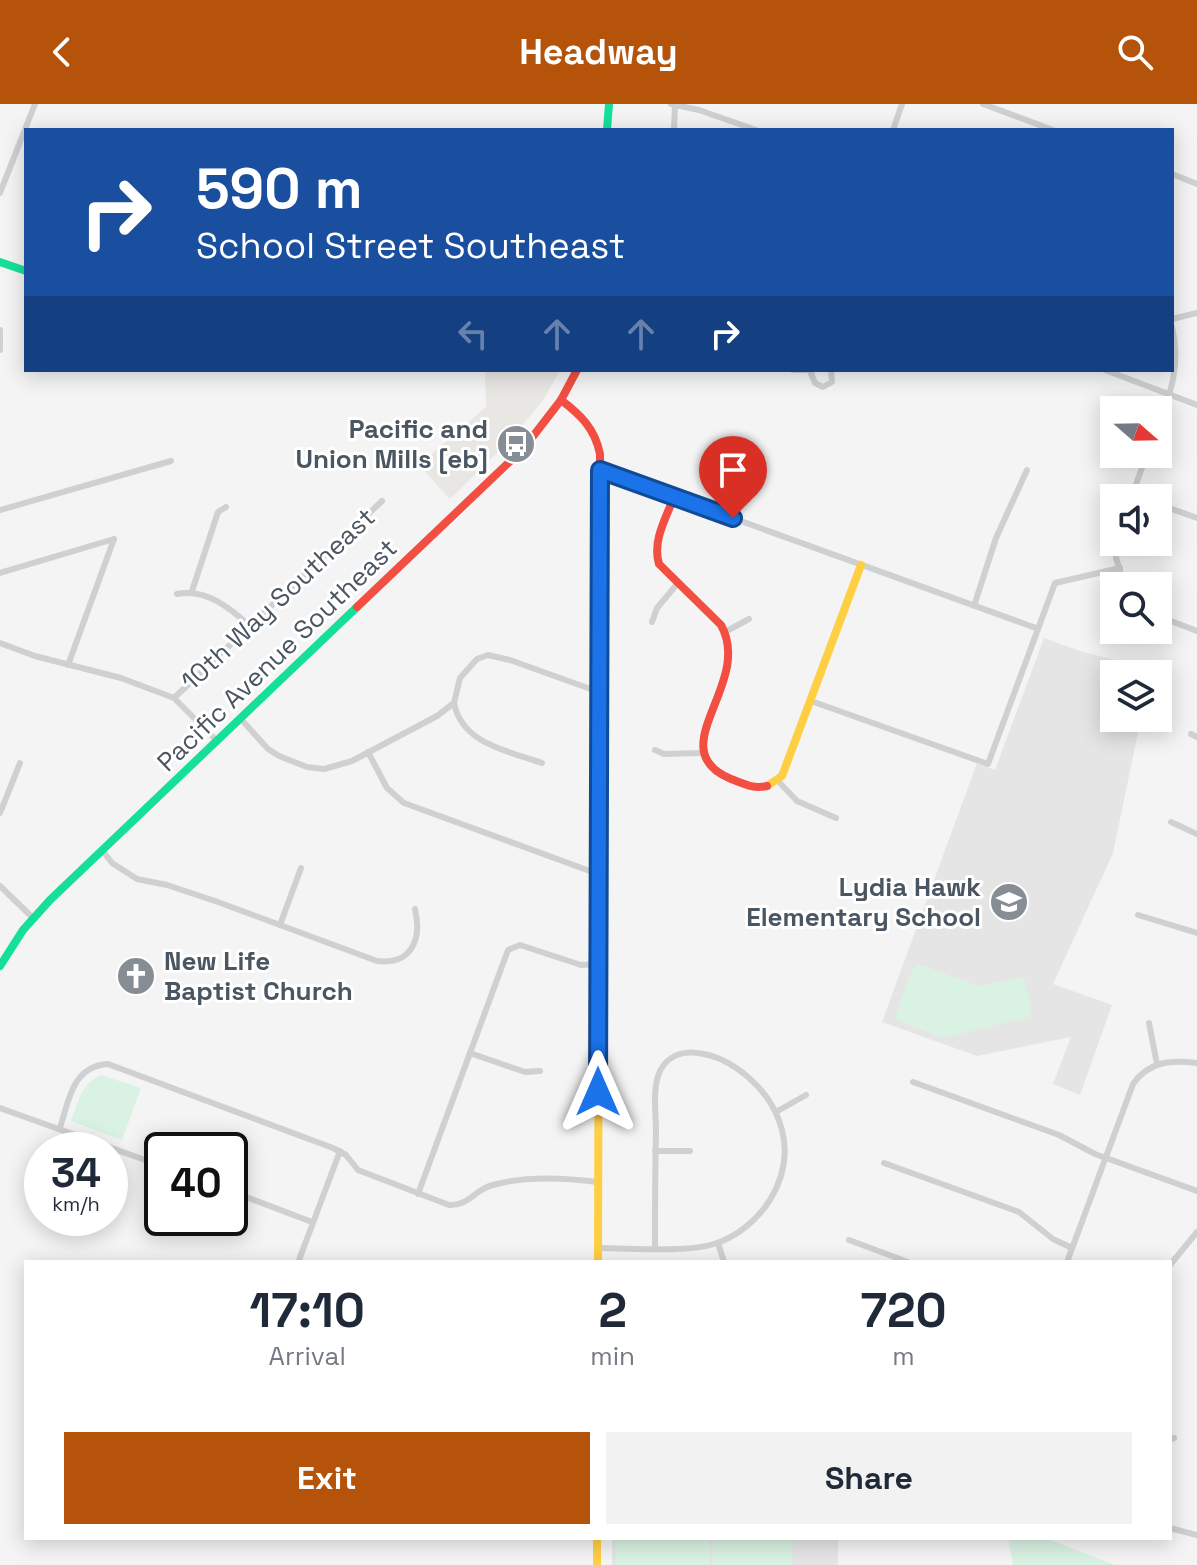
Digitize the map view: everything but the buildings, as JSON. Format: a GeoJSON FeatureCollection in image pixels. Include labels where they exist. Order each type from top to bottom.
{"type":"FeatureCollection","features":[{"type":"Feature","properties":{"kind":"street"},"geometry":{"type":"LineString","coordinates":[[26,128],[35,104]]}},
{"type":"Feature","properties":{"kind":"street"},"geometry":{"type":"LineString","coordinates":[[607,128],[609,104]]}},
{"type":"Feature","properties":{"kind":"street"},"geometry":{"type":"LineString","coordinates":[[674,128],[673,104],[750,128]]}},
{"type":"Feature","properties":{"kind":"street"},"geometry":{"type":"LineString","coordinates":[[894,128],[902,104]]}},
{"type":"Feature","properties":{"kind":"street"},"geometry":{"type":"LineString","coordinates":[[983,104],[1048,128]]}},
{"type":"Feature","properties":{"kind":"street"},"geometry":{"type":"LineString","coordinates":[[0,193],[24,132]]}},
{"type":"Feature","properties":{"kind":"street"},"geometry":{"type":"LineString","coordinates":[[1174,175],[1197,184]]}},
{"type":"Feature","properties":{"kind":"street"},"geometry":{"type":"LineString","coordinates":[[0,262],[24,270]]}},
{"type":"Feature","properties":{"kind":"street"},"geometry":{"type":"LineString","coordinates":[[1174,319],[1197,313]]}},
{"type":"Feature","properties":{"kind":"street"},"geometry":{"type":"LineString","coordinates":[[0,330],[0,350]]}},
{"type":"Feature","properties":{"kind":"street"},"geometry":{"type":"LineString","coordinates":[[1170,394],[1176,361],[1174,344]]}},
{"type":"Feature","properties":{"kind":"street","name":"Pacific Avenue Southeast"},"geometry":{"type":"LineString","coordinates":[[0,966],[33,918],[516,456],[561,400],[576,372]]}},
{"type":"Feature","properties":{"kind":"street"},"geometry":{"type":"LineString","coordinates":[[812,372],[815,383],[823,387],[832,382],[831,372]]}},
{"type":"Feature","properties":{"kind":"street"},"geometry":{"type":"LineString","coordinates":[[1110,372],[1197,405]]}},
{"type":"Feature","properties":{"kind":"street"},"geometry":{"type":"LineString","coordinates":[[561,400],[594,431],[600,454],[598,1260]]}},
{"type":"Feature","properties":{"kind":"street"},"geometry":{"type":"LineString","coordinates":[[0,510],[171,461]]}},
{"type":"Feature","properties":{"kind":"street"},"geometry":{"type":"LineString","coordinates":[[600,470],[1036,628]]}},
{"type":"Feature","properties":{"kind":"street"},"geometry":{"type":"LineString","coordinates":[[974,606],[996,538],[1027,470]]}},
{"type":"Feature","properties":{"kind":"street"},"geometry":{"type":"LineString","coordinates":[[674,497],[656,553],[659,566],[715,616],[725,632],[730,652],[729,667],[703,738],[702,753],[707,766],[719,775],[757,788],[778,781],[787,769],[861,565]]}},
{"type":"Feature","properties":{"kind":"street","name":"10th Way Southeast"},"geometry":{"type":"LineString","coordinates":[[174,698],[382,501]]}},
{"type":"Feature","properties":{"kind":"street"},"geometry":{"type":"LineString","coordinates":[[192,591],[218,512],[226,507]]}},
{"type":"Feature","properties":{"kind":"street"},"geometry":{"type":"LineString","coordinates":[[1172,509],[1197,518]]}},
{"type":"Feature","properties":{"kind":"street"},"geometry":{"type":"LineString","coordinates":[[0,573],[114,539],[68,665]]}},
{"type":"Feature","properties":{"kind":"street"},"geometry":{"type":"LineString","coordinates":[[1116,556],[1121,572]]}},
{"type":"Feature","properties":{"kind":"street"},"geometry":{"type":"LineString","coordinates":[[811,701],[988,764],[1055,583],[1120,568]]}},
{"type":"Feature","properties":{"kind":"street"},"geometry":{"type":"LineString","coordinates":[[652,622],[657,608],[678,583]]}},
{"type":"Feature","properties":{"kind":"street"},"geometry":{"type":"LineString","coordinates":[[177,594],[192,591],[231,609],[250,626]]}},
{"type":"Feature","properties":{"kind":"street"},"geometry":{"type":"LineString","coordinates":[[725,632],[749,619]]}},
{"type":"Feature","properties":{"kind":"street"},"geometry":{"type":"LineString","coordinates":[[1172,621],[1197,631]]}},
{"type":"Feature","properties":{"kind":"street"},"geometry":{"type":"LineString","coordinates":[[0,643],[121,678],[174,698],[216,740]]}},
{"type":"Feature","properties":{"kind":"street"},"geometry":{"type":"LineString","coordinates":[[542,763],[473,737],[459,718],[454,703],[460,678],[477,659],[488,655],[599,692]]}},
{"type":"Feature","properties":{"kind":"street"},"geometry":{"type":"LineString","coordinates":[[240,718],[273,753],[307,767],[332,768],[437,716],[454,703]]}},
{"type":"Feature","properties":{"kind":"street"},"geometry":{"type":"LineString","coordinates":[[655,750],[664,754],[702,753]]}},
{"type":"Feature","properties":{"kind":"street"},"geometry":{"type":"LineString","coordinates":[[368,752],[387,788],[404,803],[598,874]]}},
{"type":"Feature","properties":{"kind":"street"},"geometry":{"type":"LineString","coordinates":[[0,813],[20,763]]}},
{"type":"Feature","properties":{"kind":"street"},"geometry":{"type":"LineString","coordinates":[[778,781],[797,801],[836,818]]}},
{"type":"Feature","properties":{"kind":"street"},"geometry":{"type":"LineString","coordinates":[[1171,822],[1197,834]]}},
{"type":"Feature","properties":{"kind":"street"},"geometry":{"type":"LineString","coordinates":[[102,850],[112,863],[137,879],[167,885],[377,961],[401,959],[413,944],[419,924],[415,909]]}},
{"type":"Feature","properties":{"kind":"street"},"geometry":{"type":"LineString","coordinates":[[280,925],[301,868]]}},
{"type":"Feature","properties":{"kind":"street"},"geometry":{"type":"LineString","coordinates":[[0,886],[33,918]]}},
{"type":"Feature","properties":{"kind":"street"},"geometry":{"type":"LineString","coordinates":[[1138,915],[1197,933]]}},
{"type":"Feature","properties":{"kind":"street"},"geometry":{"type":"LineString","coordinates":[[418,1194],[508,950],[513,946],[526,946],[581,965],[598,964]]}},
{"type":"Feature","properties":{"kind":"street"},"geometry":{"type":"LineString","coordinates":[[1149,1023],[1157,1064]]}},
{"type":"Feature","properties":{"kind":"street"},"geometry":{"type":"LineString","coordinates":[[470,1053],[525,1072],[540,1071]]}},
{"type":"Feature","properties":{"kind":"street"},"geometry":{"type":"LineString","coordinates":[[598,1248],[655,1248],[704,1247],[718,1243],[732,1237],[751,1222],[772,1196],[784,1156],[783,1134],[776,1112],[766,1095],[746,1073],[699,1054],[685,1054],[664,1064],[658,1073],[655,1248]]}},
{"type":"Feature","properties":{"kind":"street"},"geometry":{"type":"LineString","coordinates":[[1068,1260],[1133,1084],[1141,1074],[1157,1064],[1172,1061],[1197,1063]]}},
{"type":"Feature","properties":{"kind":"street"},"geometry":{"type":"LineString","coordinates":[[60,1128],[78,1078],[89,1068],[108,1064],[340,1151],[358,1170],[456,1206],[493,1184],[560,1178],[598,1182]]}},
{"type":"Feature","properties":{"kind":"street"},"geometry":{"type":"LineString","coordinates":[[913,1082],[1059,1135],[1105,1158],[1197,1191]]}},
{"type":"Feature","properties":{"kind":"street"},"geometry":{"type":"LineString","coordinates":[[776,1112],[806,1095]]}},
{"type":"Feature","properties":{"kind":"street"},"geometry":{"type":"LineString","coordinates":[[0,1108],[144,1159]]}},
{"type":"Feature","properties":{"kind":"street"},"geometry":{"type":"LineString","coordinates":[[299,1260],[340,1151]]}},
{"type":"Feature","properties":{"kind":"street"},"geometry":{"type":"LineString","coordinates":[[655,1151],[690,1151]]}},
{"type":"Feature","properties":{"kind":"street"},"geometry":{"type":"LineString","coordinates":[[884,1163],[1019,1212],[1053,1239],[1072,1248]]}},
{"type":"Feature","properties":{"kind":"street"},"geometry":{"type":"LineString","coordinates":[[248,1198],[312,1222]]}},
{"type":"Feature","properties":{"kind":"street"},"geometry":{"type":"LineString","coordinates":[[1172,1263],[1197,1232]]}},
{"type":"Feature","properties":{"kind":"street"},"geometry":{"type":"LineString","coordinates":[[849,1240],[903,1260]]}},
{"type":"Feature","properties":{"kind":"street"},"geometry":{"type":"LineString","coordinates":[[718,1243],[723,1260]]}},
{"type":"Feature","properties":{"kind":"street"},"geometry":{"type":"LineString","coordinates":[[1172,1529],[1197,1535]]}},
{"type":"Feature","properties":{"kind":"street"},"geometry":{"type":"LineString","coordinates":[[597,1540],[597,1565]]}},
{"type":"Feature","properties":{"kind":"shaded area"},"geometry":{"type":"Polygon","coordinates":[[[485,372],[559,372],[544,399],[512,438],[450,499],[419,465],[486,407],[485,372]]]}},
{"type":"Feature","properties":{"kind":"shaded area","name":"Lydia Hawk Elementary School"},"geometry":{"type":"Polygon","coordinates":[[[1044,638],[1115,660],[1100,660],[1100,732],[1138,732],[1113,853],[1053,984],[1112,1005],[1080,1095],[1053,1084],[1071,1037],[977,1056],[882,1022],[977,763],[995,770],[1044,638]]]}},
{"type":"Feature","properties":{"kind":"shaded area"},"geometry":{"type":"Polygon","coordinates":[[[612,1540],[838,1540],[838,1565],[612,1565],[612,1540]]]}},
{"type":"Feature","properties":{"kind":"green space"},"geometry":{"type":"Polygon","coordinates":[[[919,964],[978,986],[1024,977],[1032,1013],[1029,1017],[943,1038],[897,1020],[895,1017],[914,966],[919,964]]]}},
{"type":"Feature","properties":{"kind":"green space"},"geometry":{"type":"Polygon","coordinates":[[[101,1075],[141,1088],[125,1132],[101,1132],[71,1121],[78,1100],[94,1079],[101,1075]]]}},
{"type":"Feature","properties":{"kind":"green space"},"geometry":{"type":"Polygon","coordinates":[[[616,1540],[710,1540],[710,1565],[616,1565],[616,1540]]]}},
{"type":"Feature","properties":{"kind":"green space"},"geometry":{"type":"Polygon","coordinates":[[[712,1540],[793,1540],[792,1565],[712,1565],[712,1540]]]}},
{"type":"Feature","properties":{"kind":"green space"},"geometry":{"type":"Polygon","coordinates":[[[1008,1540],[1050,1540],[1115,1565],[1013,1565],[1008,1540]]]}},
{"type":"Feature","properties":{"kind":"traffic: fast"},"geometry":{"type":"LineString","coordinates":[[607,128],[609,104]]}},
{"type":"Feature","properties":{"kind":"traffic: fast"},"geometry":{"type":"LineString","coordinates":[[0,262],[24,270]]}},
{"type":"Feature","properties":{"kind":"traffic: fast"},"geometry":{"type":"LineString","coordinates":[[0,966],[23,930],[50,900],[357,607]]}},
{"type":"Feature","properties":{"kind":"traffic: slow"},"geometry":{"type":"LineString","coordinates":[[767,786],[782,776],[861,565]]}},
{"type":"Feature","properties":{"kind":"traffic: slow"},"geometry":{"type":"LineString","coordinates":[[598,1260],[599,869]]}},
{"type":"Feature","properties":{"kind":"traffic: slow"},"geometry":{"type":"LineString","coordinates":[[597,1540],[597,1565]]}},
{"type":"Feature","properties":{"kind":"traffic: jam"},"geometry":{"type":"LineString","coordinates":[[357,607],[524,448],[561,400],[576,372]]}},
{"type":"Feature","properties":{"kind":"traffic: jam"},"geometry":{"type":"LineString","coordinates":[[561,400],[586,423],[595,437],[600,454],[599,869]]}},
{"type":"Feature","properties":{"kind":"traffic: jam"},"geometry":{"type":"LineString","coordinates":[[674,497],[659,538],[659,564],[721,625],[728,647],[726,670],[705,733],[704,751],[711,766],[731,779],[753,786],[767,786]]}},
{"type":"Feature","properties":{"kind":"place","name":"Pacific and Union Mills [eb]"},"geometry":{"type":"Point","coordinates":[516,444]}},
{"type":"Feature","properties":{"kind":"place","name":"Lydia Hawk Elementary School"},"geometry":{"type":"Point","coordinates":[1009,902]}},
{"type":"Feature","properties":{"kind":"place","name":"New Life Baptist Church"},"geometry":{"type":"Point","coordinates":[136,976]}},
{"type":"Feature","properties":{"kind":"route"},"geometry":{"type":"LineString","coordinates":[[598,1092],[600,470],[733,518]]}}]}
